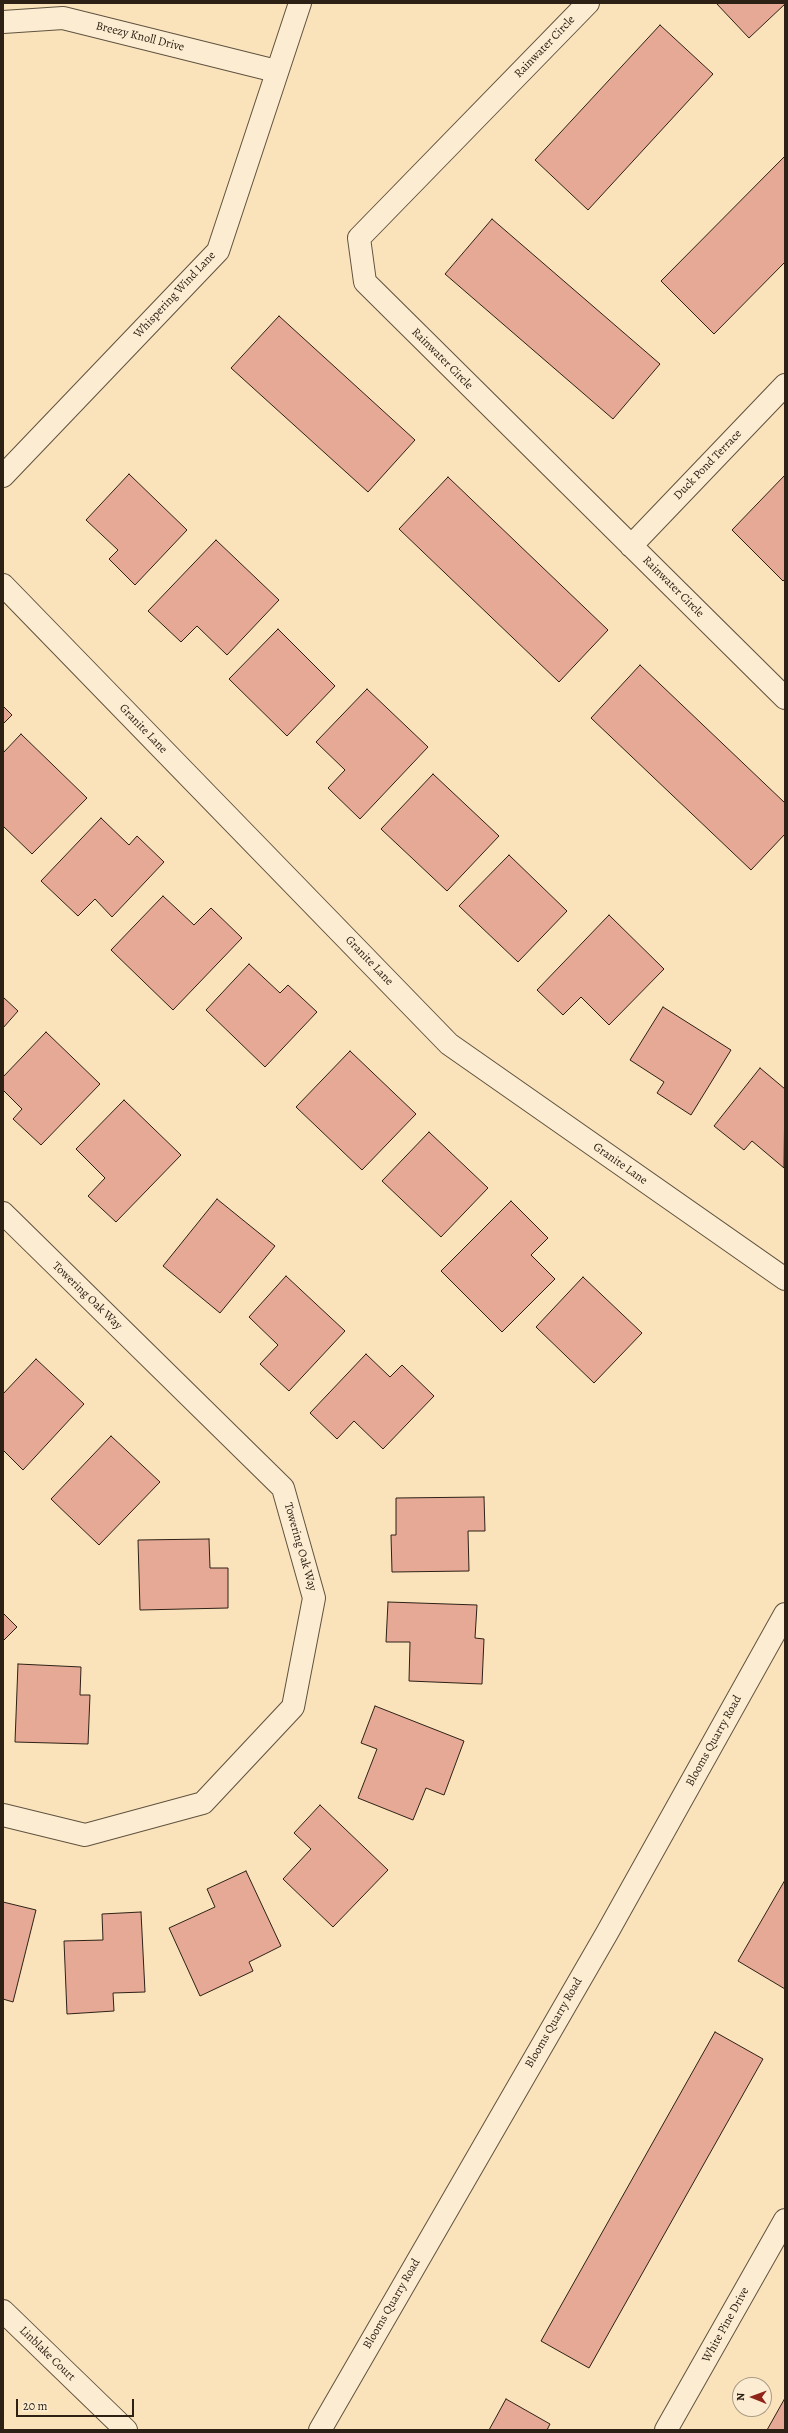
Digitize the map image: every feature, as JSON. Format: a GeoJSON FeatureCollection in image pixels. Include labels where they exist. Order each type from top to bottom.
{"type":"FeatureCollection","features":[{"type":"Feature","properties":{"kind":"street","name":"Whispering Wind Lane"},"geometry":{"type":"LineString","coordinates":[[3,476],[218,251],[276,71],[300,3]]}},
{"type":"Feature","properties":{"kind":"street","name":"Rainwater Circle"},"geometry":{"type":"LineString","coordinates":[[588,3],[359,238],[364,282],[785,698]]}},
{"type":"Feature","properties":{"kind":"street","name":"Breezy Knoll Drive"},"geometry":{"type":"LineString","coordinates":[[3,22],[63,18],[276,71]]}},
{"type":"Feature","properties":{"kind":"street","name":"Duck Pond Terrace"},"geometry":{"type":"LineString","coordinates":[[631,546],[785,386]]}},
{"type":"Feature","properties":{"kind":"street","name":"Granite Lane"},"geometry":{"type":"LineString","coordinates":[[3,585],[449,1044],[785,1279]]}},
{"type":"Feature","properties":{"kind":"street","name":"Towering Oak Way"},"geometry":{"type":"LineString","coordinates":[[3,1213],[283,1488],[314,1598],[293,1707],[203,1803],[85,1836],[3,1815]]}},
{"type":"Feature","properties":{"kind":"street","name":"Blooms Quarry Road"},"geometry":{"type":"LineString","coordinates":[[320,2430],[607,1933],[785,1614]]}},
{"type":"Feature","properties":{"kind":"street","name":"White Pine Drive"},"geometry":{"type":"LineString","coordinates":[[666,2430],[785,2220]]}},
{"type":"Feature","properties":{"kind":"street","name":"Linblake Court"},"geometry":{"type":"LineString","coordinates":[[3,2311],[126,2430]]}},
{"type":"Feature","properties":{"kind":"building"},"geometry":{"type":"Polygon","coordinates":[[[716,3],[785,3],[785,4],[749,38],[716,3]]]}},
{"type":"Feature","properties":{"kind":"building"},"geometry":{"type":"Polygon","coordinates":[[[660,25],[713,74],[588,210],[535,160],[660,25]]]}},
{"type":"Feature","properties":{"kind":"building"},"geometry":{"type":"Polygon","coordinates":[[[785,156],[785,262],[714,334],[661,281],[785,156]]]}},
{"type":"Feature","properties":{"kind":"building"},"geometry":{"type":"Polygon","coordinates":[[[492,219],[660,364],[613,419],[445,274],[492,219]]]}},
{"type":"Feature","properties":{"kind":"building"},"geometry":{"type":"Polygon","coordinates":[[[279,316],[415,440],[368,492],[231,368],[279,316]]]}},
{"type":"Feature","properties":{"kind":"building"},"geometry":{"type":"Polygon","coordinates":[[[129,474],[187,530],[135,585],[109,559],[118,550],[86,520],[129,474]]]}},
{"type":"Feature","properties":{"kind":"building"},"geometry":{"type":"Polygon","coordinates":[[[785,475],[785,579],[783,581],[732,530],[785,475]]]}},
{"type":"Feature","properties":{"kind":"building"},"geometry":{"type":"Polygon","coordinates":[[[448,477],[608,630],[559,682],[399,529],[448,477]]]}},
{"type":"Feature","properties":{"kind":"building"},"geometry":{"type":"Polygon","coordinates":[[[216,540],[279,600],[227,655],[197,626],[181,642],[148,611],[216,540]]]}},
{"type":"Feature","properties":{"kind":"building"},"geometry":{"type":"Polygon","coordinates":[[[278,629],[335,686],[287,736],[229,679],[278,629]]]}},
{"type":"Feature","properties":{"kind":"building"},"geometry":{"type":"Polygon","coordinates":[[[640,665],[785,803],[785,834],[751,870],[591,718],[640,665]]]}},
{"type":"Feature","properties":{"kind":"building"},"geometry":{"type":"Polygon","coordinates":[[[367,689],[428,747],[360,819],[328,788],[345,770],[316,742],[367,689]]]}},
{"type":"Feature","properties":{"kind":"building"},"geometry":{"type":"Polygon","coordinates":[[[3,706],[12,715],[3,724],[3,706]]]}},
{"type":"Feature","properties":{"kind":"building"},"geometry":{"type":"Polygon","coordinates":[[[21,734],[87,798],[32,854],[3,826],[3,753],[21,734]]]}},
{"type":"Feature","properties":{"kind":"building"},"geometry":{"type":"Polygon","coordinates":[[[433,774],[499,836],[447,891],[381,829],[433,774]]]}},
{"type":"Feature","properties":{"kind":"building"},"geometry":{"type":"Polygon","coordinates":[[[101,818],[129,845],[137,836],[164,862],[112,917],[95,899],[78,916],[41,881],[101,818]]]}},
{"type":"Feature","properties":{"kind":"building"},"geometry":{"type":"Polygon","coordinates":[[[509,855],[567,911],[518,962],[459,906],[509,855]]]}},
{"type":"Feature","properties":{"kind":"building"},"geometry":{"type":"Polygon","coordinates":[[[163,896],[194,925],[211,908],[242,938],[173,1010],[111,950],[163,896]]]}},
{"type":"Feature","properties":{"kind":"building"},"geometry":{"type":"Polygon","coordinates":[[[609,915],[664,969],[609,1025],[581,997],[563,1015],[537,990],[609,915]]]}},
{"type":"Feature","properties":{"kind":"building"},"geometry":{"type":"Polygon","coordinates":[[[249,964],[280,993],[288,985],[317,1012],[265,1067],[206,1010],[249,964]]]}},
{"type":"Feature","properties":{"kind":"building"},"geometry":{"type":"Polygon","coordinates":[[[3,997],[18,1011],[3,1028],[3,997]]]}},
{"type":"Feature","properties":{"kind":"building"},"geometry":{"type":"Polygon","coordinates":[[[663,1007],[731,1050],[691,1115],[657,1093],[664,1082],[630,1060],[663,1007]]]}},
{"type":"Feature","properties":{"kind":"building"},"geometry":{"type":"Polygon","coordinates":[[[46,1032],[100,1084],[41,1145],[13,1119],[22,1109],[3,1090],[3,1077],[46,1032]]]}},
{"type":"Feature","properties":{"kind":"building"},"geometry":{"type":"Polygon","coordinates":[[[350,1051],[416,1114],[362,1170],[296,1107],[350,1051]]]}},
{"type":"Feature","properties":{"kind":"building"},"geometry":{"type":"Polygon","coordinates":[[[760,1068],[785,1089],[784,1168],[752,1141],[744,1150],[714,1126],[760,1068]]]}},
{"type":"Feature","properties":{"kind":"building"},"geometry":{"type":"Polygon","coordinates":[[[124,1100],[181,1155],[116,1222],[88,1196],[105,1178],[76,1149],[124,1100]]]}},
{"type":"Feature","properties":{"kind":"building"},"geometry":{"type":"Polygon","coordinates":[[[429,1132],[488,1188],[441,1237],[382,1181],[429,1132]]]}},
{"type":"Feature","properties":{"kind":"building"},"geometry":{"type":"Polygon","coordinates":[[[217,1199],[275,1246],[220,1313],[163,1266],[217,1199]]]}},
{"type":"Feature","properties":{"kind":"building"},"geometry":{"type":"Polygon","coordinates":[[[511,1201],[548,1238],[531,1255],[555,1279],[502,1332],[441,1271],[511,1201]]]}},
{"type":"Feature","properties":{"kind":"building"},"geometry":{"type":"Polygon","coordinates":[[[286,1276],[345,1331],[289,1391],[260,1364],[278,1345],[249,1317],[286,1276]]]}},
{"type":"Feature","properties":{"kind":"building"},"geometry":{"type":"Polygon","coordinates":[[[583,1277],[642,1333],[594,1383],[536,1327],[583,1277]]]}},
{"type":"Feature","properties":{"kind":"building"},"geometry":{"type":"Polygon","coordinates":[[[366,1354],[390,1377],[402,1365],[434,1396],[383,1449],[354,1421],[337,1439],[310,1413],[366,1354]]]}},
{"type":"Feature","properties":{"kind":"building"},"geometry":{"type":"Polygon","coordinates":[[[36,1359],[84,1404],[23,1470],[3,1450],[3,1394],[36,1359]]]}},
{"type":"Feature","properties":{"kind":"building"},"geometry":{"type":"Polygon","coordinates":[[[111,1436],[160,1482],[99,1545],[51,1499],[111,1436]]]}},
{"type":"Feature","properties":{"kind":"building"},"geometry":{"type":"Polygon","coordinates":[[[484,1497],[485,1531],[468,1531],[469,1571],[392,1572],[391,1535],[396,1535],[396,1498],[484,1497]]]}},
{"type":"Feature","properties":{"kind":"building"},"geometry":{"type":"Polygon","coordinates":[[[209,1539],[210,1568],[228,1568],[228,1608],[140,1610],[138,1540],[209,1539]]]}},
{"type":"Feature","properties":{"kind":"building"},"geometry":{"type":"Polygon","coordinates":[[[388,1602],[477,1605],[475,1638],[484,1639],[482,1684],[409,1681],[410,1642],[386,1642],[388,1602]]]}},
{"type":"Feature","properties":{"kind":"building"},"geometry":{"type":"Polygon","coordinates":[[[3,1613],[17,1627],[3,1641],[3,1613]]]}},
{"type":"Feature","properties":{"kind":"building"},"geometry":{"type":"Polygon","coordinates":[[[18,1664],[81,1667],[80,1695],[90,1695],[88,1744],[15,1742],[18,1664]]]}},
{"type":"Feature","properties":{"kind":"building"},"geometry":{"type":"Polygon","coordinates":[[[375,1706],[464,1741],[444,1795],[426,1788],[413,1820],[358,1798],[377,1749],[361,1743],[375,1706]]]}},
{"type":"Feature","properties":{"kind":"building"},"geometry":{"type":"Polygon","coordinates":[[[320,1805],[388,1870],[333,1927],[283,1879],[311,1849],[294,1833],[320,1805]]]}},
{"type":"Feature","properties":{"kind":"building"},"geometry":{"type":"Polygon","coordinates":[[[246,1871],[281,1946],[249,1962],[253,1971],[200,1996],[169,1928],[215,1907],[207,1889],[246,1871]]]}},
{"type":"Feature","properties":{"kind":"building"},"geometry":{"type":"Polygon","coordinates":[[[785,1880],[785,1989],[738,1961],[785,1880]]]}},
{"type":"Feature","properties":{"kind":"building"},"geometry":{"type":"Polygon","coordinates":[[[3,1902],[36,1910],[13,2002],[3,1999],[3,1902]]]}},
{"type":"Feature","properties":{"kind":"building"},"geometry":{"type":"Polygon","coordinates":[[[141,1912],[145,1992],[113,1993],[114,2011],[67,2014],[64,1941],[103,1940],[102,1914],[141,1912]]]}},
{"type":"Feature","properties":{"kind":"building"},"geometry":{"type":"Polygon","coordinates":[[[715,2032],[763,2059],[589,2368],[541,2341],[715,2032]]]}},
{"type":"Feature","properties":{"kind":"building"},"geometry":{"type":"Polygon","coordinates":[[[785,2398],[785,2430],[767,2430],[785,2398]]]}},
{"type":"Feature","properties":{"kind":"building"},"geometry":{"type":"Polygon","coordinates":[[[506,2399],[550,2424],[547,2430],[489,2430],[506,2399]]]}}]}
